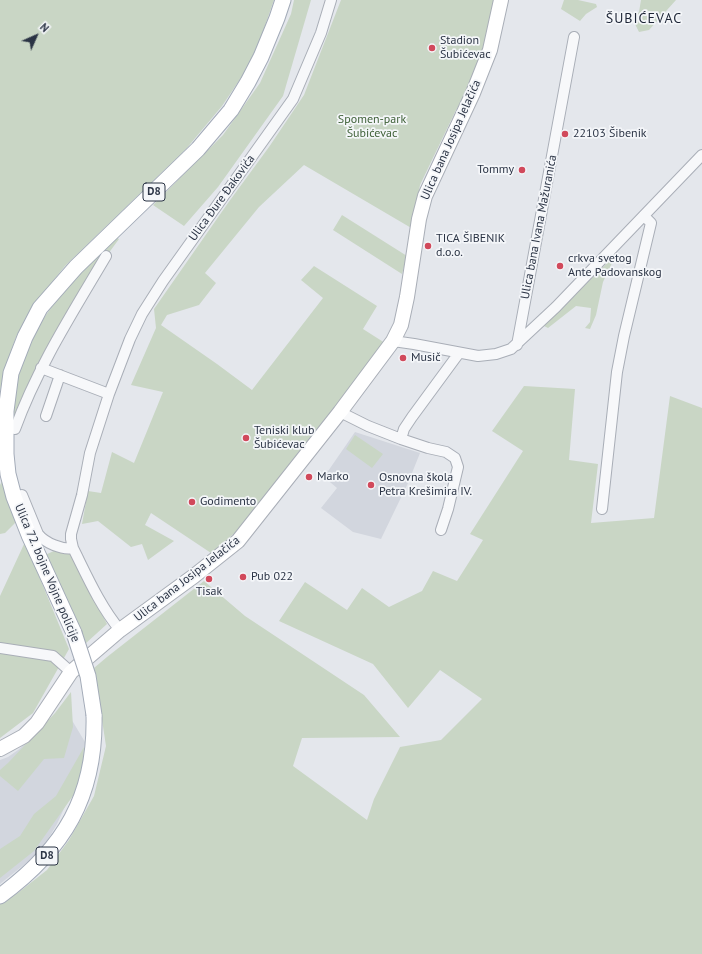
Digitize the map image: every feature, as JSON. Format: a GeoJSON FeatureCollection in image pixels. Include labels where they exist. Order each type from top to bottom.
{"type":"FeatureCollection","features":[{"type":"Feature","properties":{"kind":"main road","name":"Ulica 72. bojne Vojne policije"},"geometry":{"type":"LineString","coordinates":[[0,896],[25,877],[44,859],[72,818],[81,797],[90,768],[94,732],[94,715],[88,676],[74,633],[29,535],[14,497],[8,474],[6,454],[6,411],[11,373],[25,337],[40,308],[76,267],[198,149],[231,110],[261,57],[283,0]]}},
{"type":"Feature","properties":{"kind":"street","name":"Ulica Đure Đakovića"},"geometry":{"type":"LineString","coordinates":[[120,630],[100,602],[70,539],[82,495],[90,453],[109,394],[130,339],[142,314],[175,263],[293,99],[321,33],[331,0]]}},
{"type":"Feature","properties":{"kind":"street","name":"Ulica bana Josipa Jelačića"},"geometry":{"type":"LineString","coordinates":[[0,748],[24,736],[37,723],[71,672],[120,630],[194,576],[238,541],[340,412],[393,341],[401,325],[407,297],[419,218],[425,196],[473,93],[490,50],[501,0]]}},
{"type":"Feature","properties":{"kind":"street","name":"Ulica bana Ivana Mažuranića"},"geometry":{"type":"LineString","coordinates":[[517,345],[574,37]]}},
{"type":"Feature","properties":{"kind":"street"},"geometry":{"type":"LineString","coordinates":[[393,341],[478,356],[488,356],[511,349],[517,345],[702,155]]}},
{"type":"Feature","properties":{"kind":"street"},"geometry":{"type":"LineString","coordinates":[[602,509],[617,372],[651,223],[644,216]]}},
{"type":"Feature","properties":{"kind":"street"},"geometry":{"type":"LineString","coordinates":[[15,429],[41,368],[106,256]]}},
{"type":"Feature","properties":{"kind":"street"},"geometry":{"type":"LineString","coordinates":[[401,439],[404,429],[412,417],[459,353]]}},
{"type":"Feature","properties":{"kind":"street"},"geometry":{"type":"LineString","coordinates":[[41,368],[109,394]]}},
{"type":"Feature","properties":{"kind":"street"},"geometry":{"type":"LineString","coordinates":[[46,416],[60,375]]}},
{"type":"Feature","properties":{"kind":"street"},"geometry":{"type":"LineString","coordinates":[[340,412],[368,426],[401,439],[446,452],[455,458],[458,467],[448,509],[441,530]]}},
{"type":"Feature","properties":{"kind":"street"},"geometry":{"type":"LineString","coordinates":[[22,495],[38,534],[42,539],[59,546],[73,548]]}},
{"type":"Feature","properties":{"kind":"street"},"geometry":{"type":"LineString","coordinates":[[0,648],[54,656],[71,672]]}},
{"type":"Feature","properties":{"kind":"shaded area","name":"Osnovna škola Petra Krešimira IV."},"geometry":{"type":"Polygon","coordinates":[[[355,432],[420,453],[408,483],[381,539],[353,532],[321,508],[337,488],[324,477],[355,432]]]}},
{"type":"Feature","properties":{"kind":"shaded area"},"geometry":{"type":"Polygon","coordinates":[[[64,707],[85,742],[77,780],[57,824],[41,851],[0,884],[0,760],[8,757],[18,750],[64,707]]]}},
{"type":"Feature","properties":{"kind":"green space"},"geometry":{"type":"Polygon","coordinates":[[[0,0],[274,0],[253,60],[222,106],[186,149],[65,266],[33,306],[16,337],[4,371],[0,391],[0,0]]]}},
{"type":"Feature","properties":{"kind":"green space"},"geometry":{"type":"Polygon","coordinates":[[[294,0],[311,0],[283,96],[218,187],[184,226],[153,205],[223,135],[260,83],[291,14],[294,0]]]}},
{"type":"Feature","properties":{"kind":"green space","name":"Spomen-park Šubićevac"},"geometry":{"type":"Polygon","coordinates":[[[341,0],[494,0],[482,55],[472,84],[456,110],[420,185],[413,229],[304,165],[259,207],[205,273],[216,283],[199,305],[167,315],[161,325],[252,390],[323,298],[301,280],[314,266],[377,306],[363,329],[385,343],[243,526],[211,553],[151,513],[145,525],[174,541],[148,560],[142,544],[131,547],[98,521],[82,524],[88,491],[101,493],[112,452],[134,463],[163,392],[131,385],[156,328],[154,309],[304,95],[341,0]]]}},
{"type":"Feature","properties":{"kind":"green space"},"geometry":{"type":"Polygon","coordinates":[[[564,0],[578,0],[596,4],[597,7],[586,14],[580,21],[561,9],[564,0]]]}},
{"type":"Feature","properties":{"kind":"green space"},"geometry":{"type":"Polygon","coordinates":[[[641,0],[676,0],[649,30],[639,32],[633,20],[639,12],[641,0]]]}},
{"type":"Feature","properties":{"kind":"green space"},"geometry":{"type":"Polygon","coordinates":[[[342,215],[407,256],[402,274],[333,230],[342,215]]]}},
{"type":"Feature","properties":{"kind":"green space"},"geometry":{"type":"Polygon","coordinates":[[[116,237],[119,239],[97,269],[16,416],[12,414],[19,372],[38,327],[71,281],[116,237]]]}},
{"type":"Feature","properties":{"kind":"green space"},"geometry":{"type":"Polygon","coordinates":[[[608,262],[612,263],[603,282],[596,315],[590,329],[585,328],[590,322],[591,308],[576,306],[548,328],[544,326],[608,262]]]}},
{"type":"Feature","properties":{"kind":"green space"},"geometry":{"type":"Polygon","coordinates":[[[524,386],[575,389],[569,460],[598,464],[591,523],[654,518],[670,396],[702,408],[702,954],[0,954],[0,904],[19,892],[47,870],[69,840],[94,796],[106,746],[94,668],[204,581],[245,616],[364,695],[400,737],[302,738],[293,766],[367,820],[374,799],[400,747],[441,740],[482,699],[440,670],[408,708],[373,664],[279,621],[305,582],[347,610],[362,588],[389,607],[422,591],[433,571],[457,581],[483,540],[470,534],[523,451],[492,431],[524,386]]]}},
{"type":"Feature","properties":{"kind":"green space"},"geometry":{"type":"Polygon","coordinates":[[[355,435],[383,454],[372,468],[346,449],[355,435]]]}},
{"type":"Feature","properties":{"kind":"green space"},"geometry":{"type":"Polygon","coordinates":[[[4,477],[17,521],[5,533],[0,534],[0,485],[4,477]]]}},
{"type":"Feature","properties":{"kind":"green space"},"geometry":{"type":"Polygon","coordinates":[[[25,542],[69,649],[33,713],[0,738],[0,596],[25,542]]]}},
{"type":"Feature","properties":{"kind":"green space"},"geometry":{"type":"Polygon","coordinates":[[[67,545],[107,624],[85,644],[45,555],[67,545]]]}},
{"type":"Feature","properties":{"kind":"green space"},"geometry":{"type":"Polygon","coordinates":[[[71,692],[73,727],[64,758],[44,759],[18,791],[0,776],[0,770],[55,713],[71,692]]]}},
{"type":"Feature","properties":{"kind":"green space"},"geometry":{"type":"Polygon","coordinates":[[[84,747],[82,783],[34,851],[0,878],[0,849],[20,836],[34,814],[56,796],[84,747]]]}},
{"type":"Feature","properties":{"kind":"place","name":"Stadion Šubićevac"},"geometry":{"type":"Point","coordinates":[432,48]}},
{"type":"Feature","properties":{"kind":"place","name":"22103 Šibenik"},"geometry":{"type":"Point","coordinates":[565,134]}},
{"type":"Feature","properties":{"kind":"place","name":"Tommy"},"geometry":{"type":"Point","coordinates":[522,170]}},
{"type":"Feature","properties":{"kind":"place","name":"TICA ŠIBENIK d.o.o."},"geometry":{"type":"Point","coordinates":[428,246]}},
{"type":"Feature","properties":{"kind":"place","name":"crkva svetog Ante Padovanskog"},"geometry":{"type":"Point","coordinates":[560,266]}},
{"type":"Feature","properties":{"kind":"place","name":"Musič"},"geometry":{"type":"Point","coordinates":[403,358]}},
{"type":"Feature","properties":{"kind":"place","name":"Teniski klub Šubićevac"},"geometry":{"type":"Point","coordinates":[246,438]}},
{"type":"Feature","properties":{"kind":"place","name":"Marko"},"geometry":{"type":"Point","coordinates":[309,477]}},
{"type":"Feature","properties":{"kind":"place","name":"Osnovna škola Petra Krešimira IV."},"geometry":{"type":"Point","coordinates":[371,485]}},
{"type":"Feature","properties":{"kind":"place","name":"Godimento"},"geometry":{"type":"Point","coordinates":[192,502]}},
{"type":"Feature","properties":{"kind":"place","name":"Pub 022"},"geometry":{"type":"Point","coordinates":[243,577]}},
{"type":"Feature","properties":{"kind":"place","name":"Tisak"},"geometry":{"type":"Point","coordinates":[209,579]}},
{"type":"Feature","properties":{"kind":"district","name":"ŠUBIĆEVAC"},"geometry":{"type":"Point","coordinates":[644,19]}}]}
